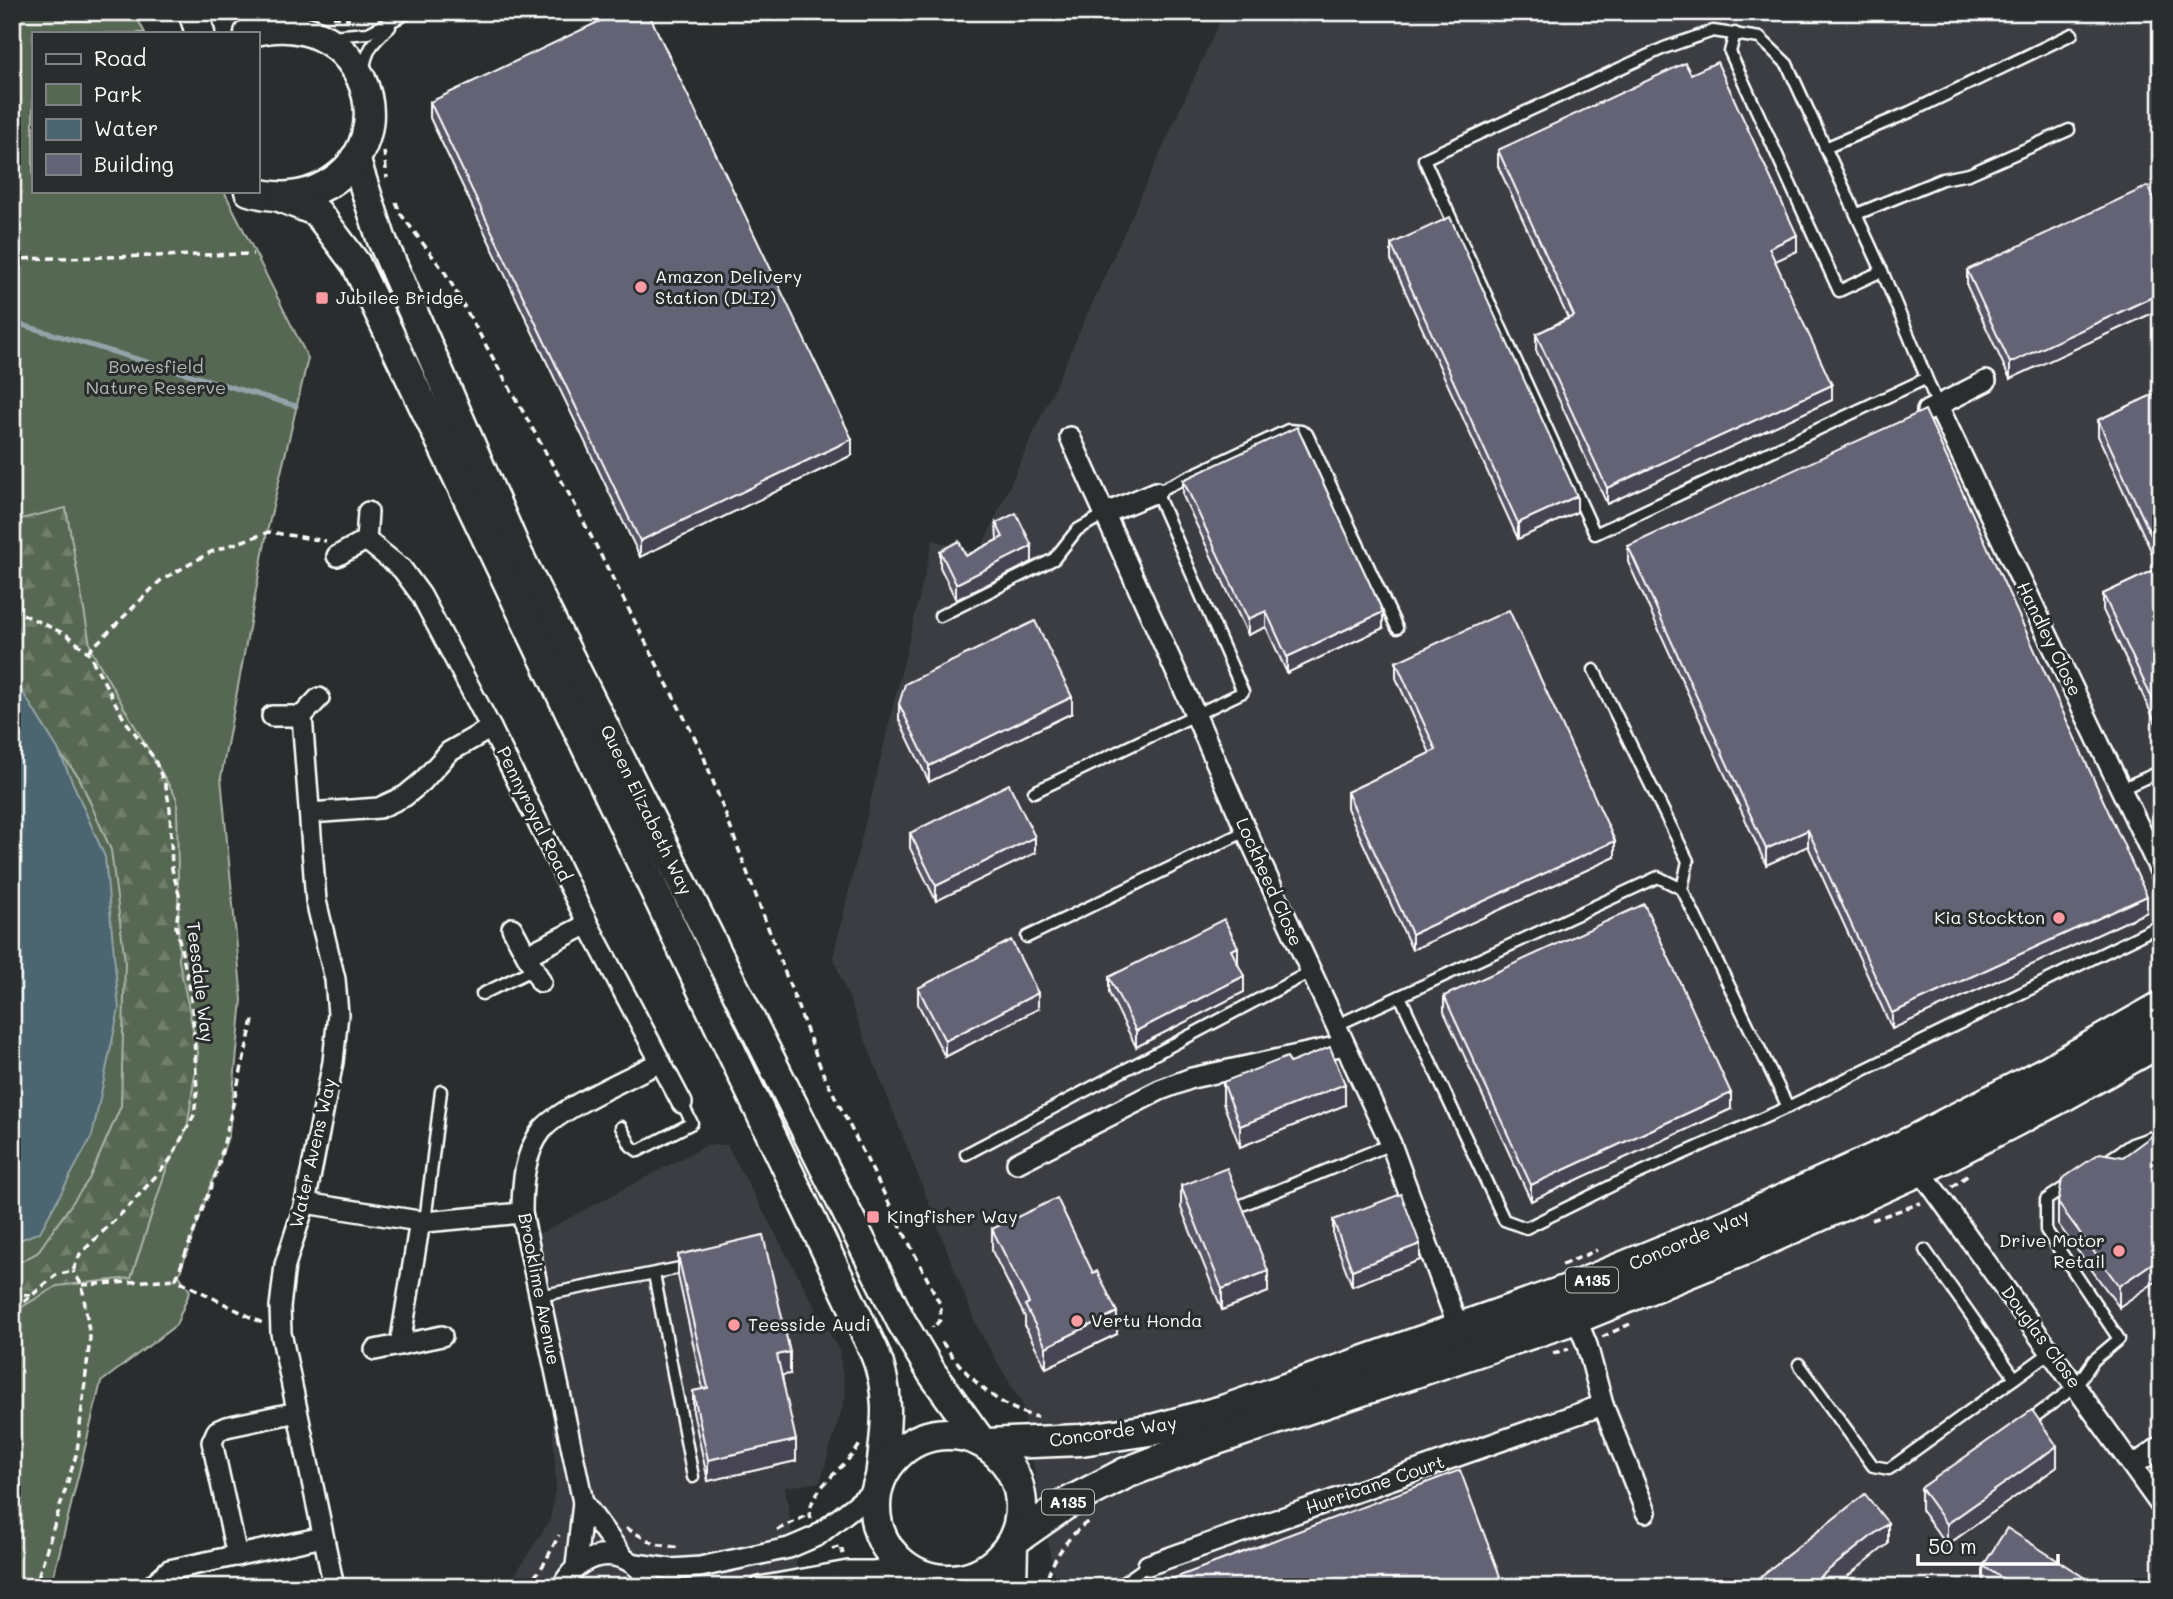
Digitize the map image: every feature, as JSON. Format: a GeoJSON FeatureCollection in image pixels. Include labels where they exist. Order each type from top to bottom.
{"type":"FeatureCollection","features":[{"type":"Feature","properties":{"kind":"main road","name":"Concorde Way"},"geometry":{"type":"LineString","coordinates":[[984,1442],[1081,1440],[1156,1429],[1223,1411],[1565,1291],[1734,1222],[1903,1146],[2050,1070],[2161,1007]]}},
{"type":"Feature","properties":{"kind":"main road","name":"Concorde Way"},"geometry":{"type":"LineString","coordinates":[[1013,1542],[1064,1505],[1126,1473],[1196,1446],[1576,1318],[1748,1248],[1920,1170],[2063,1096],[2161,1041]]}},
{"type":"Feature","properties":{"kind":"main road","name":"A135"},"geometry":{"type":"LineString","coordinates":[[878,1483],[896,1455],[918,1440],[936,1434],[952,1433],[984,1442],[1007,1462],[1016,1477],[1021,1495],[1021,1521],[1013,1542],[999,1560],[977,1575],[953,1581],[920,1578]]}},
{"type":"Feature","properties":{"kind":"main road"},"geometry":{"type":"LineString","coordinates":[[878,1483],[875,1517],[881,1540],[895,1558],[920,1578]]}},
{"type":"Feature","properties":{"kind":"main road","name":"A135"},"geometry":{"type":"LineString","coordinates":[[1011,1587],[1013,1542]]}},
{"type":"Feature","properties":{"kind":"street"},"geometry":{"type":"LineString","coordinates":[[193,12],[200,32]]}},
{"type":"Feature","properties":{"kind":"street"},"geometry":{"type":"LineString","coordinates":[[254,192],[282,198],[316,191],[344,172],[363,143],[369,109],[362,79],[352,62],[323,27],[298,28],[260,24]]}},
{"type":"Feature","properties":{"kind":"street","name":"Queen Elizabeth Way"},"geometry":{"type":"LineString","coordinates":[[355,158],[381,237],[519,554],[901,1321],[932,1373],[984,1442]]}},
{"type":"Feature","properties":{"kind":"street","name":"Queen Elizabeth Way"},"geometry":{"type":"LineString","coordinates":[[282,198],[317,212],[356,264],[874,1351],[881,1367],[887,1405],[878,1483]]}},
{"type":"Feature","properties":{"kind":"street"},"geometry":{"type":"LineString","coordinates":[[1914,417],[1986,381]]}},
{"type":"Feature","properties":{"kind":"street","name":"Handley Close"},"geometry":{"type":"LineString","coordinates":[[1938,406],[2161,873]]}},
{"type":"Feature","properties":{"kind":"street","name":"Lockheed Close"},"geometry":{"type":"LineString","coordinates":[[1070,438],[1310,972],[1391,1144],[1459,1330]]}},
{"type":"Feature","properties":{"kind":"street"},"geometry":{"type":"LineString","coordinates":[[1106,513],[1156,492]]}},
{"type":"Feature","properties":{"kind":"street"},"geometry":{"type":"LineString","coordinates":[[337,556],[361,543],[368,512]]}},
{"type":"Feature","properties":{"kind":"street","name":"Pennyroyal Road"},"geometry":{"type":"LineString","coordinates":[[361,543],[402,569],[421,595],[491,728],[587,924],[682,1103]]}},
{"type":"Feature","properties":{"kind":"street"},"geometry":{"type":"LineString","coordinates":[[272,716],[302,716],[319,698]]}},
{"type":"Feature","properties":{"kind":"street","name":"Water Avens Way"},"geometry":{"type":"LineString","coordinates":[[302,716],[316,901],[335,979],[338,1014],[333,1062],[305,1203],[285,1265],[280,1307],[281,1334],[334,1587]]}},
{"type":"Feature","properties":{"kind":"street"},"geometry":{"type":"LineString","coordinates":[[310,813],[379,807],[405,796],[422,782],[449,752],[491,728]]}},
{"type":"Feature","properties":{"kind":"street"},"geometry":{"type":"LineString","coordinates":[[512,928],[534,969],[587,924]]}},
{"type":"Feature","properties":{"kind":"street"},"geometry":{"type":"LineString","coordinates":[[1017,1163],[1160,1090],[1192,1078],[1344,1045]]}},
{"type":"Feature","properties":{"kind":"street","name":"Brooklime Avenue"},"geometry":{"type":"LineString","coordinates":[[583,1502],[522,1213],[522,1187],[528,1158],[543,1129],[570,1110],[660,1062]]}},
{"type":"Feature","properties":{"kind":"street","name":"Douglas Close"},"geometry":{"type":"LineString","coordinates":[[1920,1170],[2161,1506]]}},
{"type":"Feature","properties":{"kind":"street"},"geometry":{"type":"LineString","coordinates":[[305,1203],[423,1221],[522,1213]]}},
{"type":"Feature","properties":{"kind":"street"},"geometry":{"type":"LineString","coordinates":[[400,1345],[423,1221]]}},
{"type":"Feature","properties":{"kind":"street"},"geometry":{"type":"LineString","coordinates":[[1576,1318],[1587,1345],[1603,1405],[1646,1511]]}},
{"type":"Feature","properties":{"kind":"street"},"geometry":{"type":"LineString","coordinates":[[375,1350],[442,1336]]}},
{"type":"Feature","properties":{"kind":"street","name":"Hurricane Court"},"geometry":{"type":"LineString","coordinates":[[1148,1565],[1603,1405]]}},
{"type":"Feature","properties":{"kind":"street"},"geometry":{"type":"LineString","coordinates":[[237,1556],[212,1443],[217,1430],[297,1412]]}},
{"type":"Feature","properties":{"kind":"street"},"geometry":{"type":"LineString","coordinates":[[2133,1466],[2161,1446]]}},
{"type":"Feature","properties":{"kind":"street"},"geometry":{"type":"LineString","coordinates":[[576,1566],[598,1556],[671,1569],[700,1567],[789,1548],[817,1536],[878,1483]]}},
{"type":"Feature","properties":{"kind":"street"},"geometry":{"type":"LineString","coordinates":[[583,1502],[630,1561],[646,1574],[652,1587]]}},
{"type":"Feature","properties":{"kind":"street"},"geometry":{"type":"LineString","coordinates":[[562,1587],[576,1566],[583,1502]]}},
{"type":"Feature","properties":{"kind":"street"},"geometry":{"type":"LineString","coordinates":[[150,1587],[169,1570],[323,1537]]}},
{"type":"Feature","properties":{"kind":"street"},"geometry":{"type":"LineString","coordinates":[[759,1587],[848,1571],[920,1578]]}},
{"type":"Feature","properties":{"kind":"lane"},"geometry":{"type":"LineString","coordinates":[[323,27],[359,34],[368,33],[410,12]]}},
{"type":"Feature","properties":{"kind":"lane"},"geometry":{"type":"LineString","coordinates":[[362,79],[366,53],[373,42],[398,19]]}},
{"type":"Feature","properties":{"kind":"lane"},"geometry":{"type":"LineString","coordinates":[[1925,379],[1595,534],[1424,159],[1664,48],[1713,31],[1760,38],[1787,64],[1857,214],[1938,406]]}},
{"type":"Feature","properties":{"kind":"lane"},"geometry":{"type":"LineString","coordinates":[[1735,33],[1730,52],[1839,291],[1882,271]]}},
{"type":"Feature","properties":{"kind":"lane"},"geometry":{"type":"LineString","coordinates":[[1825,148],[1910,112],[2072,34]]}},
{"type":"Feature","properties":{"kind":"lane"},"geometry":{"type":"LineString","coordinates":[[1857,214],[1942,179],[1969,174],[2069,130]]}},
{"type":"Feature","properties":{"kind":"lane"},"geometry":{"type":"LineString","coordinates":[[1034,792],[1243,692],[1156,492],[1288,430],[1301,430],[1307,434],[1397,628]]}},
{"type":"Feature","properties":{"kind":"lane"},"geometry":{"type":"LineString","coordinates":[[940,616],[1054,559],[1077,530],[1106,513]]}},
{"type":"Feature","properties":{"kind":"lane"},"geometry":{"type":"LineString","coordinates":[[1594,670],[1688,861],[1682,889],[1788,1107]]}},
{"type":"Feature","properties":{"kind":"lane"},"geometry":{"type":"LineString","coordinates":[[2121,789],[2161,771]]}},
{"type":"Feature","properties":{"kind":"lane"},"geometry":{"type":"LineString","coordinates":[[1027,937],[1246,831]]}},
{"type":"Feature","properties":{"kind":"lane"},"geometry":{"type":"LineString","coordinates":[[1335,1026],[1657,877],[1682,889]]}},
{"type":"Feature","properties":{"kind":"lane"},"geometry":{"type":"LineString","coordinates":[[1400,996],[1504,1220],[1526,1228],[1617,1183],[1788,1107],[2161,925]]}},
{"type":"Feature","properties":{"kind":"lane"},"geometry":{"type":"LineString","coordinates":[[482,995],[534,969]]}},
{"type":"Feature","properties":{"kind":"lane"},"geometry":{"type":"LineString","coordinates":[[966,1154],[1310,972]]}},
{"type":"Feature","properties":{"kind":"lane"},"geometry":{"type":"LineString","coordinates":[[423,1221],[441,1091]]}},
{"type":"Feature","properties":{"kind":"lane"},"geometry":{"type":"LineString","coordinates":[[621,1128],[631,1146],[638,1151],[692,1123],[682,1103]]}},
{"type":"Feature","properties":{"kind":"lane"},"geometry":{"type":"LineString","coordinates":[[2100,1165],[2132,1144],[2161,1134]]}},
{"type":"Feature","properties":{"kind":"lane"},"geometry":{"type":"LineString","coordinates":[[1242,1205],[1391,1144]]}},
{"type":"Feature","properties":{"kind":"lane"},"geometry":{"type":"LineString","coordinates":[[2022,1426],[2076,1386],[2094,1360],[2119,1339],[2046,1230],[2046,1200],[2078,1179]]}},
{"type":"Feature","properties":{"kind":"lane"},"geometry":{"type":"LineString","coordinates":[[1925,1250],[2015,1378]]}},
{"type":"Feature","properties":{"kind":"lane"},"geometry":{"type":"LineString","coordinates":[[540,1296],[706,1262]]}},
{"type":"Feature","properties":{"kind":"lane"},"geometry":{"type":"LineString","coordinates":[[654,1274],[693,1476]]}},
{"type":"Feature","properties":{"kind":"lane"},"geometry":{"type":"LineString","coordinates":[[1799,1364],[1873,1466],[1889,1469],[2051,1352]]}},
{"type":"Feature","properties":{"kind":"lane"},"geometry":{"type":"LineString","coordinates":[[1117,1587],[1148,1565]]}},
{"type":"Feature","properties":{"kind":"path"},"geometry":{"type":"LineString","coordinates":[[323,27],[350,19],[359,34]]}},
{"type":"Feature","properties":{"kind":"path"},"geometry":{"type":"LineString","coordinates":[[383,142],[388,182]]}},
{"type":"Feature","properties":{"kind":"path"},"geometry":{"type":"LineString","coordinates":[[392,192],[400,213],[446,274],[574,503],[702,752],[822,1071],[941,1306],[940,1320],[933,1328],[928,1319]]}},
{"type":"Feature","properties":{"kind":"path"},"geometry":{"type":"LineString","coordinates":[[12,259],[253,254]]}},
{"type":"Feature","properties":{"kind":"path"},"geometry":{"type":"LineString","coordinates":[[88,652],[160,581],[211,552],[269,532],[361,543]]}},
{"type":"Feature","properties":{"kind":"path","name":"Teesdale Way"},"geometry":{"type":"LineString","coordinates":[[12,609],[67,635],[88,652],[124,719],[154,758],[166,787],[170,809],[173,869],[180,898],[176,926],[189,984],[197,1091],[194,1115],[170,1160],[131,1204],[80,1254],[73,1271],[56,1275],[12,1312]]}},
{"type":"Feature","properties":{"kind":"path"},"geometry":{"type":"LineString","coordinates":[[176,1279],[218,1168],[253,1020]]}},
{"type":"Feature","properties":{"kind":"path"},"geometry":{"type":"LineString","coordinates":[[1558,1267],[1605,1247]]}},
{"type":"Feature","properties":{"kind":"path"},"geometry":{"type":"LineString","coordinates":[[35,1587],[77,1452],[90,1338],[82,1284],[73,1271]]}},
{"type":"Feature","properties":{"kind":"path"},"geometry":{"type":"LineString","coordinates":[[82,1284],[176,1279],[281,1334]]}},
{"type":"Feature","properties":{"kind":"path"},"geometry":{"type":"LineString","coordinates":[[12,1294],[33,1295]]}},
{"type":"Feature","properties":{"kind":"path"},"geometry":{"type":"LineString","coordinates":[[940,1338],[954,1359],[981,1387],[1022,1413],[1047,1418]]}},
{"type":"Feature","properties":{"kind":"path"},"geometry":{"type":"LineString","coordinates":[[776,1530],[810,1514],[815,1496],[859,1447],[862,1437]]}},
{"type":"Feature","properties":{"kind":"path"},"geometry":{"type":"LineString","coordinates":[[1045,1587],[1048,1572],[1062,1549],[1081,1526],[1093,1518]]}},
{"type":"Feature","properties":{"kind":"path"},"geometry":{"type":"LineString","coordinates":[[600,1525],[620,1523],[655,1544],[681,1548]]}},
{"type":"Feature","properties":{"kind":"path"},"geometry":{"type":"LineString","coordinates":[[527,1587],[544,1564],[560,1534],[580,1529]]}},
{"type":"Feature","properties":{"kind":"shaded area"},"geometry":{"type":"Polygon","coordinates":[[[1224,12],[2161,12],[2161,1587],[1056,1587],[1022,1404],[977,1327],[833,957],[933,540],[979,554],[1224,12]]]}},
{"type":"Feature","properties":{"kind":"shaded area"},"geometry":{"type":"Polygon","coordinates":[[[707,1145],[727,1145],[839,1351],[846,1395],[820,1482],[785,1487],[800,1587],[507,1587],[550,1520],[556,1484],[548,1341],[528,1240],[707,1145]]]}},
{"type":"Feature","properties":{"kind":"green space","name":"Bowesfield Nature Reserve"},"geometry":{"type":"Polygon","coordinates":[[[12,12],[134,12],[144,32],[32,32],[32,192],[225,192],[308,358],[267,532],[221,777],[242,1000],[229,1134],[179,1275],[190,1291],[176,1325],[101,1382],[51,1587],[12,1587],[12,1243],[40,1231],[12,675],[12,12]]]}},
{"type":"Feature","properties":{"kind":"green space"},"geometry":{"type":"Polygon","coordinates":[[[66,508],[91,650],[177,799],[179,961],[198,1053],[187,1129],[167,1167],[131,1278],[57,1286],[12,1313],[12,1266],[37,1253],[89,1179],[121,1106],[125,962],[111,850],[79,777],[12,695],[12,521],[66,508]]]}},
{"type":"Feature","properties":{"kind":"water"},"geometry":{"type":"Polygon","coordinates":[[[12,675],[58,749],[105,857],[119,1009],[92,1136],[40,1232],[12,1243],[12,675]]]}},
{"type":"Feature","properties":{"kind":"building","name":"Amazon Delivery Station (DLI2)"},"geometry":{"type":"Polygon","coordinates":[[[619,12],[648,12],[852,439],[640,541],[430,102],[619,12]]]}},
{"type":"Feature","properties":{"kind":"building"},"geometry":{"type":"Polygon","coordinates":[[[1717,62],[1797,235],[1769,248],[1832,385],[1607,488],[1536,334],[1574,316],[1498,150],[1685,63],[1691,74],[1717,62]]]}},
{"type":"Feature","properties":{"kind":"building"},"geometry":{"type":"Polygon","coordinates":[[[2148,186],[2161,213],[2161,293],[2010,363],[1967,270],[2148,186]]]}},
{"type":"Feature","properties":{"kind":"building"},"geometry":{"type":"Polygon","coordinates":[[[1450,217],[1577,496],[1518,523],[1391,244],[1450,217]]]}},
{"type":"Feature","properties":{"kind":"building"},"geometry":{"type":"Polygon","coordinates":[[[2161,391],[2161,557],[2098,420],[2161,391]]]}},
{"type":"Feature","properties":{"kind":"building"},"geometry":{"type":"Polygon","coordinates":[[[1925,410],[2147,896],[1892,1013],[1808,830],[1766,849],[1628,546],[1925,410]]]}},
{"type":"Feature","properties":{"kind":"building"},"geometry":{"type":"Polygon","coordinates":[[[1297,427],[1383,612],[1287,657],[1266,611],[1248,619],[1183,480],[1297,427]]]}},
{"type":"Feature","properties":{"kind":"building"},"geometry":{"type":"Polygon","coordinates":[[[1016,513],[1032,546],[956,584],[940,551],[959,541],[966,556],[1003,537],[996,523],[1016,513]]]}},
{"type":"Feature","properties":{"kind":"building"},"geometry":{"type":"Polygon","coordinates":[[[2161,567],[2161,718],[2103,594],[2161,567]]]}},
{"type":"Feature","properties":{"kind":"building"},"geometry":{"type":"Polygon","coordinates":[[[1509,610],[1615,841],[1412,934],[1347,792],[1436,750],[1396,662],[1509,610]]]}},
{"type":"Feature","properties":{"kind":"building"},"geometry":{"type":"Polygon","coordinates":[[[1035,621],[1072,697],[929,766],[899,704],[905,684],[1035,621]]]}},
{"type":"Feature","properties":{"kind":"building"},"geometry":{"type":"Polygon","coordinates":[[[1009,784],[1035,837],[936,886],[910,833],[1009,784]]]}},
{"type":"Feature","properties":{"kind":"building"},"geometry":{"type":"Polygon","coordinates":[[[1644,904],[1731,1093],[1531,1185],[1444,996],[1644,904]]]}},
{"type":"Feature","properties":{"kind":"building"},"geometry":{"type":"Polygon","coordinates":[[[1224,919],[1238,947],[1231,950],[1244,976],[1136,1031],[1109,977],[1224,919]]]}},
{"type":"Feature","properties":{"kind":"building"},"geometry":{"type":"Polygon","coordinates":[[[1011,940],[1038,993],[945,1041],[918,988],[1011,940]]]}},
{"type":"Feature","properties":{"kind":"building"},"geometry":{"type":"Polygon","coordinates":[[[1330,1047],[1345,1084],[1240,1126],[1223,1082],[1287,1057],[1290,1063],[1330,1047]]]}},
{"type":"Feature","properties":{"kind":"building","name":"Drive Motor Retail"},"geometry":{"type":"Polygon","coordinates":[[[2161,1129],[2161,1257],[2119,1286],[2058,1203],[2062,1179],[2100,1153],[2123,1157],[2161,1129]]]}},
{"type":"Feature","properties":{"kind":"building"},"geometry":{"type":"Polygon","coordinates":[[[1227,1168],[1268,1271],[1222,1289],[1181,1186],[1227,1168]]]}},
{"type":"Feature","properties":{"kind":"building"},"geometry":{"type":"Polygon","coordinates":[[[1401,1194],[1420,1244],[1352,1270],[1333,1220],[1401,1194]]]}},
{"type":"Feature","properties":{"kind":"building"},"geometry":{"type":"Polygon","coordinates":[[[1057,1198],[1093,1273],[1097,1271],[1117,1312],[1046,1347],[1025,1305],[1029,1303],[992,1229],[1057,1198]]]}},
{"type":"Feature","properties":{"kind":"building","name":"Teesside Audi"},"geometry":{"type":"Polygon","coordinates":[[[763,1235],[790,1352],[777,1355],[796,1440],[708,1460],[693,1391],[708,1388],[678,1255],[763,1235]]]}},
{"type":"Feature","properties":{"kind":"building"},"geometry":{"type":"Polygon","coordinates":[[[2032,1410],[2057,1446],[1947,1524],[1921,1488],[2032,1410]]]}},
{"type":"Feature","properties":{"kind":"building"},"geometry":{"type":"Polygon","coordinates":[[[1460,1470],[1504,1587],[1156,1587],[1156,1585],[1460,1470]]]}},
{"type":"Feature","properties":{"kind":"building"},"geometry":{"type":"Polygon","coordinates":[[[1865,1494],[1888,1523],[1807,1587],[1747,1587],[1865,1494]]]}},
{"type":"Feature","properties":{"kind":"building"},"geometry":{"type":"Polygon","coordinates":[[[2007,1528],[2099,1587],[2016,1587],[1983,1566],[2007,1528]]]}},
{"type":"Feature","properties":{"kind":"building"},"geometry":{"type":"Polygon","coordinates":[[[1929,1581],[1938,1587],[1926,1587],[1929,1581]]]}},
{"type":"Feature","properties":{"kind":"waterway"},"geometry":{"type":"LineString","coordinates":[[12,322],[296,406]]}},
{"type":"Feature","properties":{"kind":"place","name":"Amazon Delivery Station (DLI2)"},"geometry":{"type":"Point","coordinates":[641,287]}},
{"type":"Feature","properties":{"kind":"place","name":"Jubilee Bridge"},"geometry":{"type":"Point","coordinates":[322,298]}},
{"type":"Feature","properties":{"kind":"place","name":"Kia Stockton"},"geometry":{"type":"Point","coordinates":[2059,918]}},
{"type":"Feature","properties":{"kind":"place","name":"Kingfisher Way"},"geometry":{"type":"Point","coordinates":[873,1217]}},
{"type":"Feature","properties":{"kind":"place","name":"Drive Motor Retail"},"geometry":{"type":"Point","coordinates":[2119,1251]}},
{"type":"Feature","properties":{"kind":"place","name":"Vertu Honda"},"geometry":{"type":"Point","coordinates":[1077,1321]}},
{"type":"Feature","properties":{"kind":"place","name":"Teesside Audi"},"geometry":{"type":"Point","coordinates":[734,1325]}}]}
